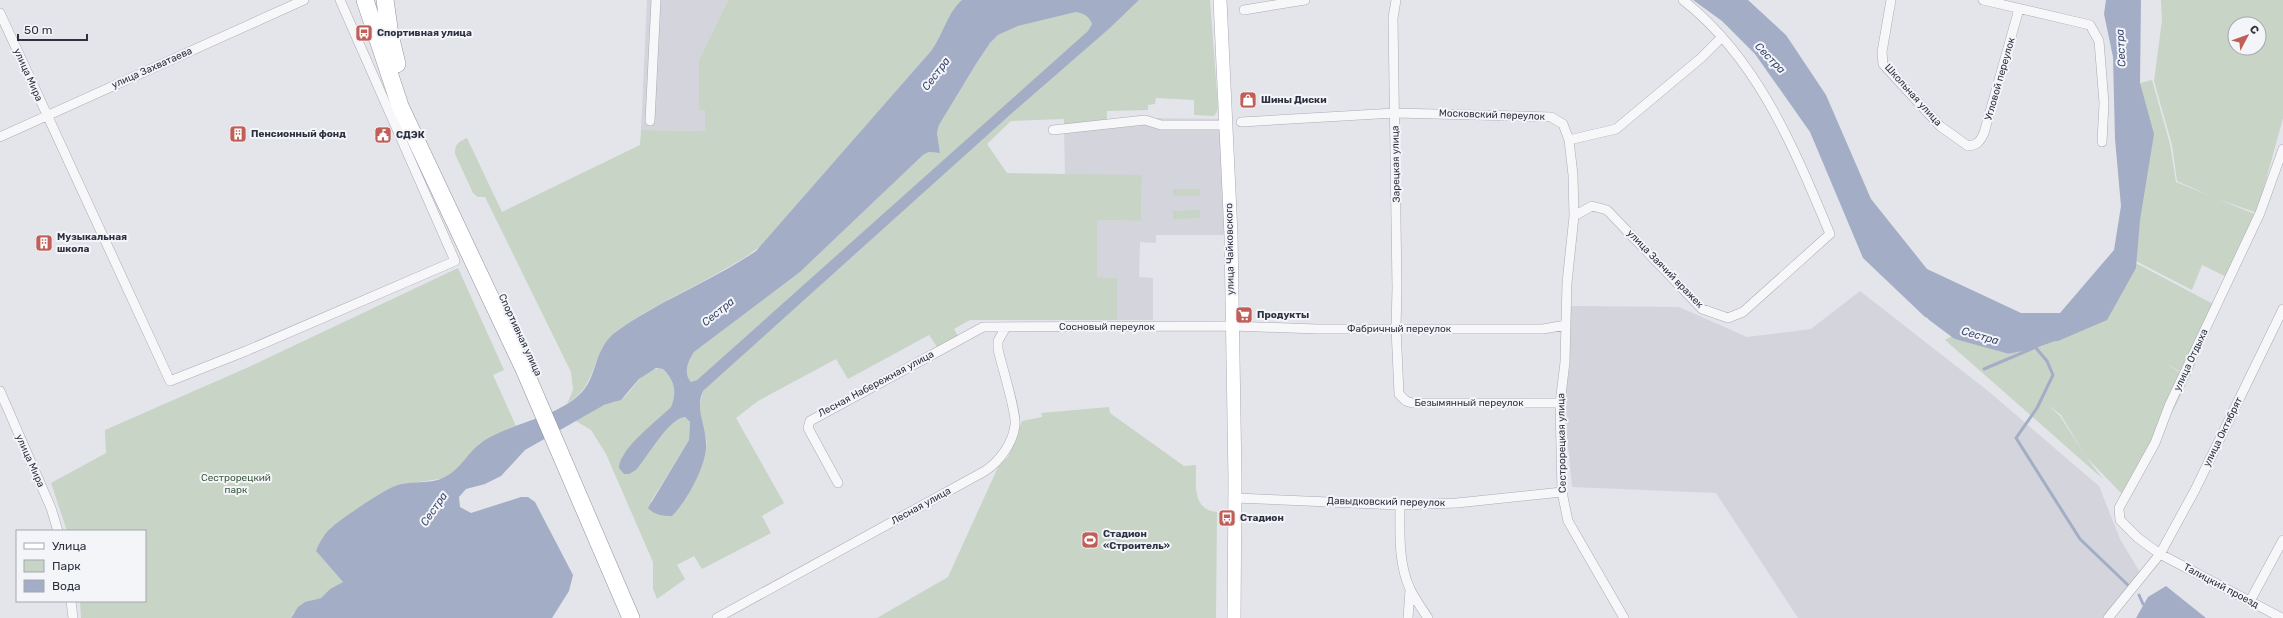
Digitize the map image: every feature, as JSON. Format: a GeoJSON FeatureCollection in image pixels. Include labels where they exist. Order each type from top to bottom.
{"type":"FeatureCollection","features":[{"type":"Feature","properties":{"kind":"highway"},"geometry":{"type":"LineString","coordinates":[[365,0],[389,57]]}},
{"type":"Feature","properties":{"kind":"highway"},"geometry":{"type":"LineString","coordinates":[[385,0],[389,57]]}},
{"type":"Feature","properties":{"kind":"highway","name":"Спортивная улица"},"geometry":{"type":"LineString","coordinates":[[389,57],[400,106],[418,146],[530,368],[576,473],[643,618]]}},
{"type":"Feature","properties":{"kind":"highway","name":"Спортивная улица"},"geometry":{"type":"LineString","coordinates":[[576,473],[631,618]]}},
{"type":"Feature","properties":{"kind":"street","name":"улица Захватаева"},"geometry":{"type":"LineString","coordinates":[[0,137],[304,0]]}},
{"type":"Feature","properties":{"kind":"street","name":"улица Мира"},"geometry":{"type":"LineString","coordinates":[[0,13],[46,116],[170,381],[246,351],[455,261],[340,0]]}},
{"type":"Feature","properties":{"kind":"street"},"geometry":{"type":"LineString","coordinates":[[650,121],[656,0]]}},
{"type":"Feature","properties":{"kind":"street"},"geometry":{"type":"LineString","coordinates":[[1244,10],[1305,0]]}},
{"type":"Feature","properties":{"kind":"street","name":"Зарецкая улица"},"geometry":{"type":"LineString","coordinates":[[1396,0],[1393,18],[1396,328]]}},
{"type":"Feature","properties":{"kind":"street"},"geometry":{"type":"LineString","coordinates":[[1569,140],[1616,129],[1701,58],[1722,36],[1683,0]]}},
{"type":"Feature","properties":{"kind":"street","name":"Школьная улица"},"geometry":{"type":"LineString","coordinates":[[1891,0],[1882,52],[1884,64],[1940,126],[1968,146],[1975,145]]}},
{"type":"Feature","properties":{"kind":"street"},"geometry":{"type":"LineString","coordinates":[[1983,0],[2079,21],[2090,26],[2099,41],[2104,103],[2102,142]]}},
{"type":"Feature","properties":{"kind":"street","name":"улица Чайковского"},"geometry":{"type":"LineString","coordinates":[[1220,5],[1226,126],[1232,326],[1235,498],[1234,618]]}},
{"type":"Feature","properties":{"kind":"street","name":"Угловой переулок"},"geometry":{"type":"LineString","coordinates":[[1975,145],[1984,133],[2019,9]]}},
{"type":"Feature","properties":{"kind":"street","name":"улица Заячий вражек"},"geometry":{"type":"LineString","coordinates":[[1574,216],[1592,206],[1607,210],[1702,309],[1728,318],[1743,312],[1830,234],[1798,156],[1752,73],[1722,36]]}},
{"type":"Feature","properties":{"kind":"street","name":"Московский переулок"},"geometry":{"type":"LineString","coordinates":[[1241,122],[1395,113],[1551,117],[1563,124],[1569,140],[1573,175],[1574,216],[1567,283],[1566,325]]}},
{"type":"Feature","properties":{"kind":"street"},"geometry":{"type":"LineString","coordinates":[[1053,130],[1145,120],[1161,125],[1226,126]]}},
{"type":"Feature","properties":{"kind":"street","name":"улица Отдыха"},"geometry":{"type":"LineString","coordinates":[[2160,554],[2138,538],[2120,520],[2119,508],[2155,443],[2169,406],[2260,213],[2283,149]]}},
{"type":"Feature","properties":{"kind":"street","name":"улица Октябрят"},"geometry":{"type":"LineString","coordinates":[[2108,618],[2160,554],[2195,490],[2283,309]]}},
{"type":"Feature","properties":{"kind":"street","name":"Фабричный переулок"},"geometry":{"type":"LineString","coordinates":[[1232,326],[1317,329],[1543,329],[1566,325]]}},
{"type":"Feature","properties":{"kind":"street","name":"Сестрорецкая улица"},"geometry":{"type":"LineString","coordinates":[[1566,325],[1565,362],[1560,403],[1562,492],[1568,521],[1624,618]]}},
{"type":"Feature","properties":{"kind":"street","name":"Сосновый переулок"},"geometry":{"type":"LineString","coordinates":[[983,327],[1232,326]]}},
{"type":"Feature","properties":{"kind":"street","name":"Лесная Набережная улица"},"geometry":{"type":"LineString","coordinates":[[838,483],[808,428],[810,421],[983,327]]}},
{"type":"Feature","properties":{"kind":"street","name":"Лесная улица"},"geometry":{"type":"LineString","coordinates":[[718,618],[985,471],[996,463],[1004,452],[1016,424],[998,349],[998,341],[1006,327]]}},
{"type":"Feature","properties":{"kind":"street","name":"Безымянный переулок"},"geometry":{"type":"LineString","coordinates":[[1396,328],[1399,394],[1406,401],[1412,403],[1560,403]]}},
{"type":"Feature","properties":{"kind":"street","name":"улица Мира"},"geometry":{"type":"LineString","coordinates":[[0,391],[51,508],[58,530]]}},
{"type":"Feature","properties":{"kind":"street","name":"Давыдковский переулок"},"geometry":{"type":"LineString","coordinates":[[1235,498],[1400,504],[1457,503],[1562,492]]}},
{"type":"Feature","properties":{"kind":"street"},"geometry":{"type":"LineString","coordinates":[[1400,504],[1400,548],[1403,570],[1410,590],[1428,618]]}},
{"type":"Feature","properties":{"kind":"street"},"geometry":{"type":"LineString","coordinates":[[2250,602],[2283,540]]}},
{"type":"Feature","properties":{"kind":"street","name":"Талицкий проезд"},"geometry":{"type":"LineString","coordinates":[[2160,554],[2282,618]]}},
{"type":"Feature","properties":{"kind":"street"},"geometry":{"type":"LineString","coordinates":[[1408,618],[1410,590]]}},
{"type":"Feature","properties":{"kind":"street"},"geometry":{"type":"LineString","coordinates":[[71,602],[73,618]]}},
{"type":"Feature","properties":{"kind":"shaded area"},"geometry":{"type":"Polygon","coordinates":[[[647,0],[728,0],[699,60],[699,110],[705,110],[705,131],[641,130],[647,0]]]}},
{"type":"Feature","properties":{"kind":"shaded area"},"geometry":{"type":"Polygon","coordinates":[[[1138,116],[1152,118],[1223,119],[1228,235],[1156,235],[1156,243],[1140,242],[1139,277],[1153,278],[1153,320],[1117,320],[1117,278],[1097,277],[1097,220],[1141,221],[1142,175],[1065,175],[1064,128],[1138,116]]]}},
{"type":"Feature","properties":{"kind":"shaded area"},"geometry":{"type":"Polygon","coordinates":[[[1860,291],[1988,391],[2099,486],[2120,539],[2141,574],[2105,618],[1798,618],[1716,493],[1572,487],[1564,404],[1570,364],[1571,306],[1679,307],[1747,337],[1811,329],[1860,291]]]}},
{"type":"Feature","properties":{"kind":"green space"},"geometry":{"type":"Polygon","coordinates":[[[728,0],[962,0],[953,11],[931,51],[770,237],[753,252],[736,263],[654,307],[613,334],[605,343],[600,352],[590,379],[585,387],[567,404],[573,390],[571,372],[485,197],[478,197],[473,193],[455,154],[456,146],[459,142],[467,138],[502,212],[640,145],[641,130],[705,131],[705,110],[699,110],[699,60],[728,0]]]}},
{"type":"Feature","properties":{"kind":"green space"},"geometry":{"type":"Polygon","coordinates":[[[1139,0],[1210,0],[1218,107],[1214,116],[1194,115],[1194,100],[1156,98],[1155,104],[1148,105],[1148,110],[1107,111],[1107,123],[1064,128],[1064,119],[1011,121],[987,144],[1007,173],[1142,175],[1141,221],[1097,220],[1097,277],[1117,278],[1117,320],[970,320],[954,329],[958,336],[937,347],[929,335],[848,379],[836,359],[758,401],[736,418],[784,503],[762,516],[771,533],[702,569],[694,556],[677,565],[685,579],[657,599],[653,589],[653,562],[606,454],[591,430],[576,421],[605,405],[621,400],[645,374],[656,369],[663,369],[667,373],[674,387],[674,396],[671,407],[622,456],[636,470],[665,431],[679,419],[685,417],[690,422],[689,440],[650,503],[700,470],[707,443],[699,409],[703,391],[1011,114],[1110,28],[1139,0]]]}},
{"type":"Feature","properties":{"kind":"green space"},"geometry":{"type":"Polygon","coordinates":[[[2161,0],[2283,0],[2283,118],[2257,213],[2215,198],[2177,181],[2172,145],[2154,81],[2162,20],[2161,0]]]}},
{"type":"Feature","properties":{"kind":"green space"},"geometry":{"type":"Polygon","coordinates":[[[1076,12],[1088,17],[1092,24],[1089,31],[697,380],[691,382],[687,375],[687,367],[694,352],[800,272],[923,155],[929,152],[940,153],[937,133],[939,125],[976,64],[990,43],[998,35],[1018,26],[1076,12]]]}},
{"type":"Feature","properties":{"kind":"green space"},"geometry":{"type":"Polygon","coordinates":[[[2152,80],[2170,144],[2176,182],[2257,215],[2233,280],[2202,265],[2192,290],[2130,258],[2132,85],[2152,80]]]}},
{"type":"Feature","properties":{"kind":"green space"},"geometry":{"type":"Polygon","coordinates":[[[2132,134],[2135,217],[2124,274],[2096,317],[2038,344],[2042,347],[2041,344],[2100,322],[2128,275],[2130,260],[2217,306],[2190,377],[2163,362],[2189,378],[2174,409],[2122,494],[2086,457],[2103,479],[1945,340],[1959,332],[2010,346],[2033,341],[2091,317],[2119,276],[2131,222],[2128,136],[2132,134]],[[2048,405],[2060,416],[2086,457],[2061,415],[2048,405]]]}},
{"type":"Feature","properties":{"kind":"green space"},"geometry":{"type":"Polygon","coordinates":[[[1173,189],[1200,189],[1200,196],[1173,196],[1173,189]]]}},
{"type":"Feature","properties":{"kind":"green space"},"geometry":{"type":"Polygon","coordinates":[[[1200,210],[1200,218],[1173,219],[1173,211],[1200,210]]]}},
{"type":"Feature","properties":{"kind":"green space","name":"Сестрорецкий парк"},"geometry":{"type":"Polygon","coordinates":[[[458,268],[504,370],[493,375],[516,426],[480,443],[457,470],[445,478],[395,486],[331,528],[316,551],[343,582],[330,589],[321,598],[312,600],[293,613],[291,618],[81,618],[80,602],[146,602],[146,530],[67,530],[51,483],[106,453],[105,430],[251,366],[458,268]]]}},
{"type":"Feature","properties":{"kind":"green space","name":"Стадион «Строитель»"},"geometry":{"type":"Polygon","coordinates":[[[1109,407],[1110,413],[1184,466],[1196,465],[1196,488],[1199,501],[1209,510],[1217,512],[1216,618],[877,618],[948,577],[999,465],[1008,457],[1022,421],[1042,417],[1041,413],[1109,407]]]}},
{"type":"Feature","properties":{"kind":"water"},"geometry":{"type":"Polygon","coordinates":[[[962,0],[1139,0],[1110,28],[1011,114],[703,391],[700,410],[706,442],[704,460],[690,492],[672,516],[659,515],[648,508],[689,440],[690,422],[685,417],[679,419],[665,431],[636,470],[629,474],[624,474],[619,468],[625,452],[648,427],[671,407],[673,402],[674,387],[670,378],[663,369],[656,368],[639,379],[621,400],[604,405],[525,450],[501,476],[485,484],[466,489],[459,497],[460,507],[471,513],[521,497],[528,497],[535,502],[573,575],[569,591],[552,618],[291,618],[298,607],[305,602],[321,598],[330,589],[343,582],[316,551],[324,535],[336,524],[372,499],[395,486],[407,483],[433,481],[451,474],[482,442],[494,435],[546,415],[570,402],[586,387],[602,349],[613,334],[648,311],[739,262],[756,251],[931,51],[957,5],[962,0]],[[1076,12],[1018,26],[998,35],[990,43],[976,64],[939,125],[937,133],[940,153],[929,152],[923,155],[800,272],[694,352],[687,367],[687,375],[691,382],[697,380],[1088,31],[1092,24],[1091,21],[1086,16],[1076,12]]]}},
{"type":"Feature","properties":{"kind":"water"},"geometry":{"type":"Polygon","coordinates":[[[1693,0],[1748,0],[1786,35],[1826,95],[1871,199],[1927,269],[2021,313],[2060,313],[2114,250],[2121,206],[2115,139],[2113,57],[2104,14],[2106,0],[2141,0],[2140,83],[2154,134],[2140,220],[2136,268],[2107,320],[2058,341],[1997,343],[1925,317],[1863,258],[1810,132],[1755,54],[1722,21],[1693,0]]]}},
{"type":"Feature","properties":{"kind":"water"},"geometry":{"type":"Polygon","coordinates":[[[2166,586],[2206,618],[2136,618],[2148,597],[2166,586]]]}},
{"type":"Feature","properties":{"kind":"waterway","name":"Сестра"},"geometry":{"type":"LineString","coordinates":[[1934,313],[1958,331],[2009,345],[2030,341],[2052,333]]}},
{"type":"Feature","properties":{"kind":"waterway"},"geometry":{"type":"LineString","coordinates":[[2030,341],[2047,361],[2053,375],[2037,408],[2016,438],[2080,539],[2131,588]]}},
{"type":"Feature","properties":{"kind":"waterway"},"geometry":{"type":"LineString","coordinates":[[1984,369],[2036,347]]}},
{"type":"Feature","properties":{"kind":"waterway"},"geometry":{"type":"LineString","coordinates":[[2139,595],[2143,604]]}},
{"type":"Feature","properties":{"kind":"place","name":"Спортивная улица"},"geometry":{"type":"Point","coordinates":[364,33]}},
{"type":"Feature","properties":{"kind":"place","name":"Шины Диски"},"geometry":{"type":"Point","coordinates":[1248,100]}},
{"type":"Feature","properties":{"kind":"place","name":"Пенсионный фонд"},"geometry":{"type":"Point","coordinates":[238,134]}},
{"type":"Feature","properties":{"kind":"place","name":"СДЭК"},"geometry":{"type":"Point","coordinates":[383,135]}},
{"type":"Feature","properties":{"kind":"place","name":"Музыкальная школа"},"geometry":{"type":"Point","coordinates":[44,243]}},
{"type":"Feature","properties":{"kind":"place","name":"Продукты"},"geometry":{"type":"Point","coordinates":[1244,315]}},
{"type":"Feature","properties":{"kind":"place","name":"Стадион"},"geometry":{"type":"Point","coordinates":[1227,518]}},
{"type":"Feature","properties":{"kind":"place","name":"Стадион «Строитель»"},"geometry":{"type":"Point","coordinates":[1090,540]}}]}
